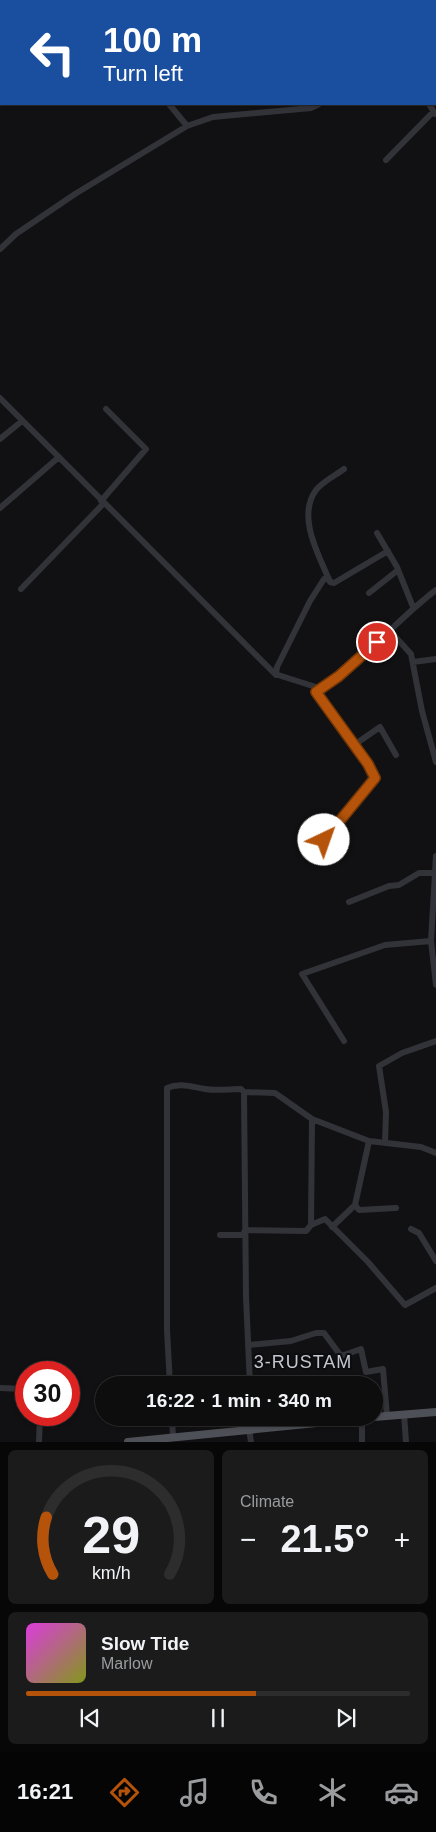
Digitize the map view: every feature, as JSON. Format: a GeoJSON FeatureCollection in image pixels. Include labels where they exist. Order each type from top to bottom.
{"type":"FeatureCollection","features":[{"type":"Feature","properties":{"kind":"main road"},"geometry":{"type":"LineString","coordinates":[[383,1416],[436,1412]]}},
{"type":"Feature","properties":{"kind":"main road"},"geometry":{"type":"LineString","coordinates":[[128,1442],[281,1426]]}},
{"type":"Feature","properties":{"kind":"street"},"geometry":{"type":"LineString","coordinates":[[170,105],[187,126]]}},
{"type":"Feature","properties":{"kind":"street"},"geometry":{"type":"LineString","coordinates":[[0,249],[16,234],[75,194],[187,126],[213,117],[311,108],[317,105]]}},
{"type":"Feature","properties":{"kind":"street"},"geometry":{"type":"LineString","coordinates":[[386,160],[433,105]]}},
{"type":"Feature","properties":{"kind":"street"},"geometry":{"type":"LineString","coordinates":[[0,398],[276,675],[319,688]]}},
{"type":"Feature","properties":{"kind":"street"},"geometry":{"type":"LineString","coordinates":[[22,590],[103,502],[146,449],[106,409]]}},
{"type":"Feature","properties":{"kind":"street"},"geometry":{"type":"LineString","coordinates":[[0,439],[22,422]]}},
{"type":"Feature","properties":{"kind":"street"},"geometry":{"type":"LineString","coordinates":[[0,508],[59,457]]}},
{"type":"Feature","properties":{"kind":"street"},"geometry":{"type":"LineString","coordinates":[[344,469],[316,490],[310,512],[310,533],[329,579],[334,583],[388,551]]}},
{"type":"Feature","properties":{"kind":"street"},"geometry":{"type":"LineString","coordinates":[[377,533],[398,570],[413,607]]}},
{"type":"Feature","properties":{"kind":"street"},"geometry":{"type":"LineString","coordinates":[[369,593],[398,570]]}},
{"type":"Feature","properties":{"kind":"street"},"geometry":{"type":"LineString","coordinates":[[276,675],[277,667],[310,601],[324,579],[329,579]]}},
{"type":"Feature","properties":{"kind":"street"},"geometry":{"type":"LineString","coordinates":[[324,840],[375,778],[318,698],[316,692],[319,688],[339,676],[390,631],[413,607],[436,590]]}},
{"type":"Feature","properties":{"kind":"street"},"geometry":{"type":"LineString","coordinates":[[390,631],[411,654],[422,711],[436,762]]}},
{"type":"Feature","properties":{"kind":"street"},"geometry":{"type":"LineString","coordinates":[[413,662],[436,659]]}},
{"type":"Feature","properties":{"kind":"street"},"geometry":{"type":"LineString","coordinates":[[354,746],[380,727],[396,755]]}},
{"type":"Feature","properties":{"kind":"street"},"geometry":{"type":"LineString","coordinates":[[436,856],[431,941],[436,984]]}},
{"type":"Feature","properties":{"kind":"street"},"geometry":{"type":"LineString","coordinates":[[349,902],[389,886],[398,885],[419,874],[434,873]]}},
{"type":"Feature","properties":{"kind":"street"},"geometry":{"type":"LineString","coordinates":[[344,1041],[302,974],[385,945],[431,941]]}},
{"type":"Feature","properties":{"kind":"street"},"geometry":{"type":"LineString","coordinates":[[384,1143],[386,1112],[379,1066],[410,1049],[436,1041]]}},
{"type":"Feature","properties":{"kind":"street"},"geometry":{"type":"LineString","coordinates":[[170,1376],[167,1330],[167,1088],[174,1085],[191,1085],[207,1089],[241,1089],[244,1092],[275,1093],[312,1119],[368,1141],[421,1148],[436,1153]]}},
{"type":"Feature","properties":{"kind":"street"},"geometry":{"type":"LineString","coordinates":[[244,1092],[250,1376]]}},
{"type":"Feature","properties":{"kind":"street"},"geometry":{"type":"LineString","coordinates":[[246,1230],[306,1231],[310,1224],[312,1119]]}},
{"type":"Feature","properties":{"kind":"street"},"geometry":{"type":"LineString","coordinates":[[332,1227],[355,1205],[368,1141]]}},
{"type":"Feature","properties":{"kind":"street"},"geometry":{"type":"LineString","coordinates":[[355,1205],[359,1210],[396,1208]]}},
{"type":"Feature","properties":{"kind":"street"},"geometry":{"type":"LineString","coordinates":[[310,1224],[324,1219],[368,1262],[405,1305],[436,1288]]}},
{"type":"Feature","properties":{"kind":"street"},"geometry":{"type":"LineString","coordinates":[[220,1235],[243,1235],[246,1230]]}},
{"type":"Feature","properties":{"kind":"street"},"geometry":{"type":"LineString","coordinates":[[411,1230],[419,1233],[436,1261]]}},
{"type":"Feature","properties":{"kind":"street"},"geometry":{"type":"LineString","coordinates":[[248,1345],[283,1343],[316,1333],[324,1333],[341,1356],[361,1349],[366,1372],[383,1369],[387,1416]]}},
{"type":"Feature","properties":{"kind":"street"},"geometry":{"type":"LineString","coordinates":[[0,1388],[15,1389]]}},
{"type":"Feature","properties":{"kind":"street"},"geometry":{"type":"LineString","coordinates":[[404,1414],[406,1442]]}},
{"type":"Feature","properties":{"kind":"street"},"geometry":{"type":"LineString","coordinates":[[39,1442],[40,1426]]}},
{"type":"Feature","properties":{"kind":"street"},"geometry":{"type":"LineString","coordinates":[[173,1426],[174,1437]]}},
{"type":"Feature","properties":{"kind":"street"},"geometry":{"type":"LineString","coordinates":[[251,1426],[251,1442]]}},
{"type":"Feature","properties":{"kind":"street"},"geometry":{"type":"LineString","coordinates":[[362,1426],[362,1442]]}},
{"type":"Feature","properties":{"kind":"district","name":"3-RUSTAM"},"geometry":{"type":"Point","coordinates":[303,1362]}},
{"type":"Feature","properties":{"kind":"route"},"geometry":{"type":"LineString","coordinates":[[324,840],[345,817],[375,778],[370,772],[368,764],[318,698],[316,692],[319,688],[339,676],[377,642]]}}]}
